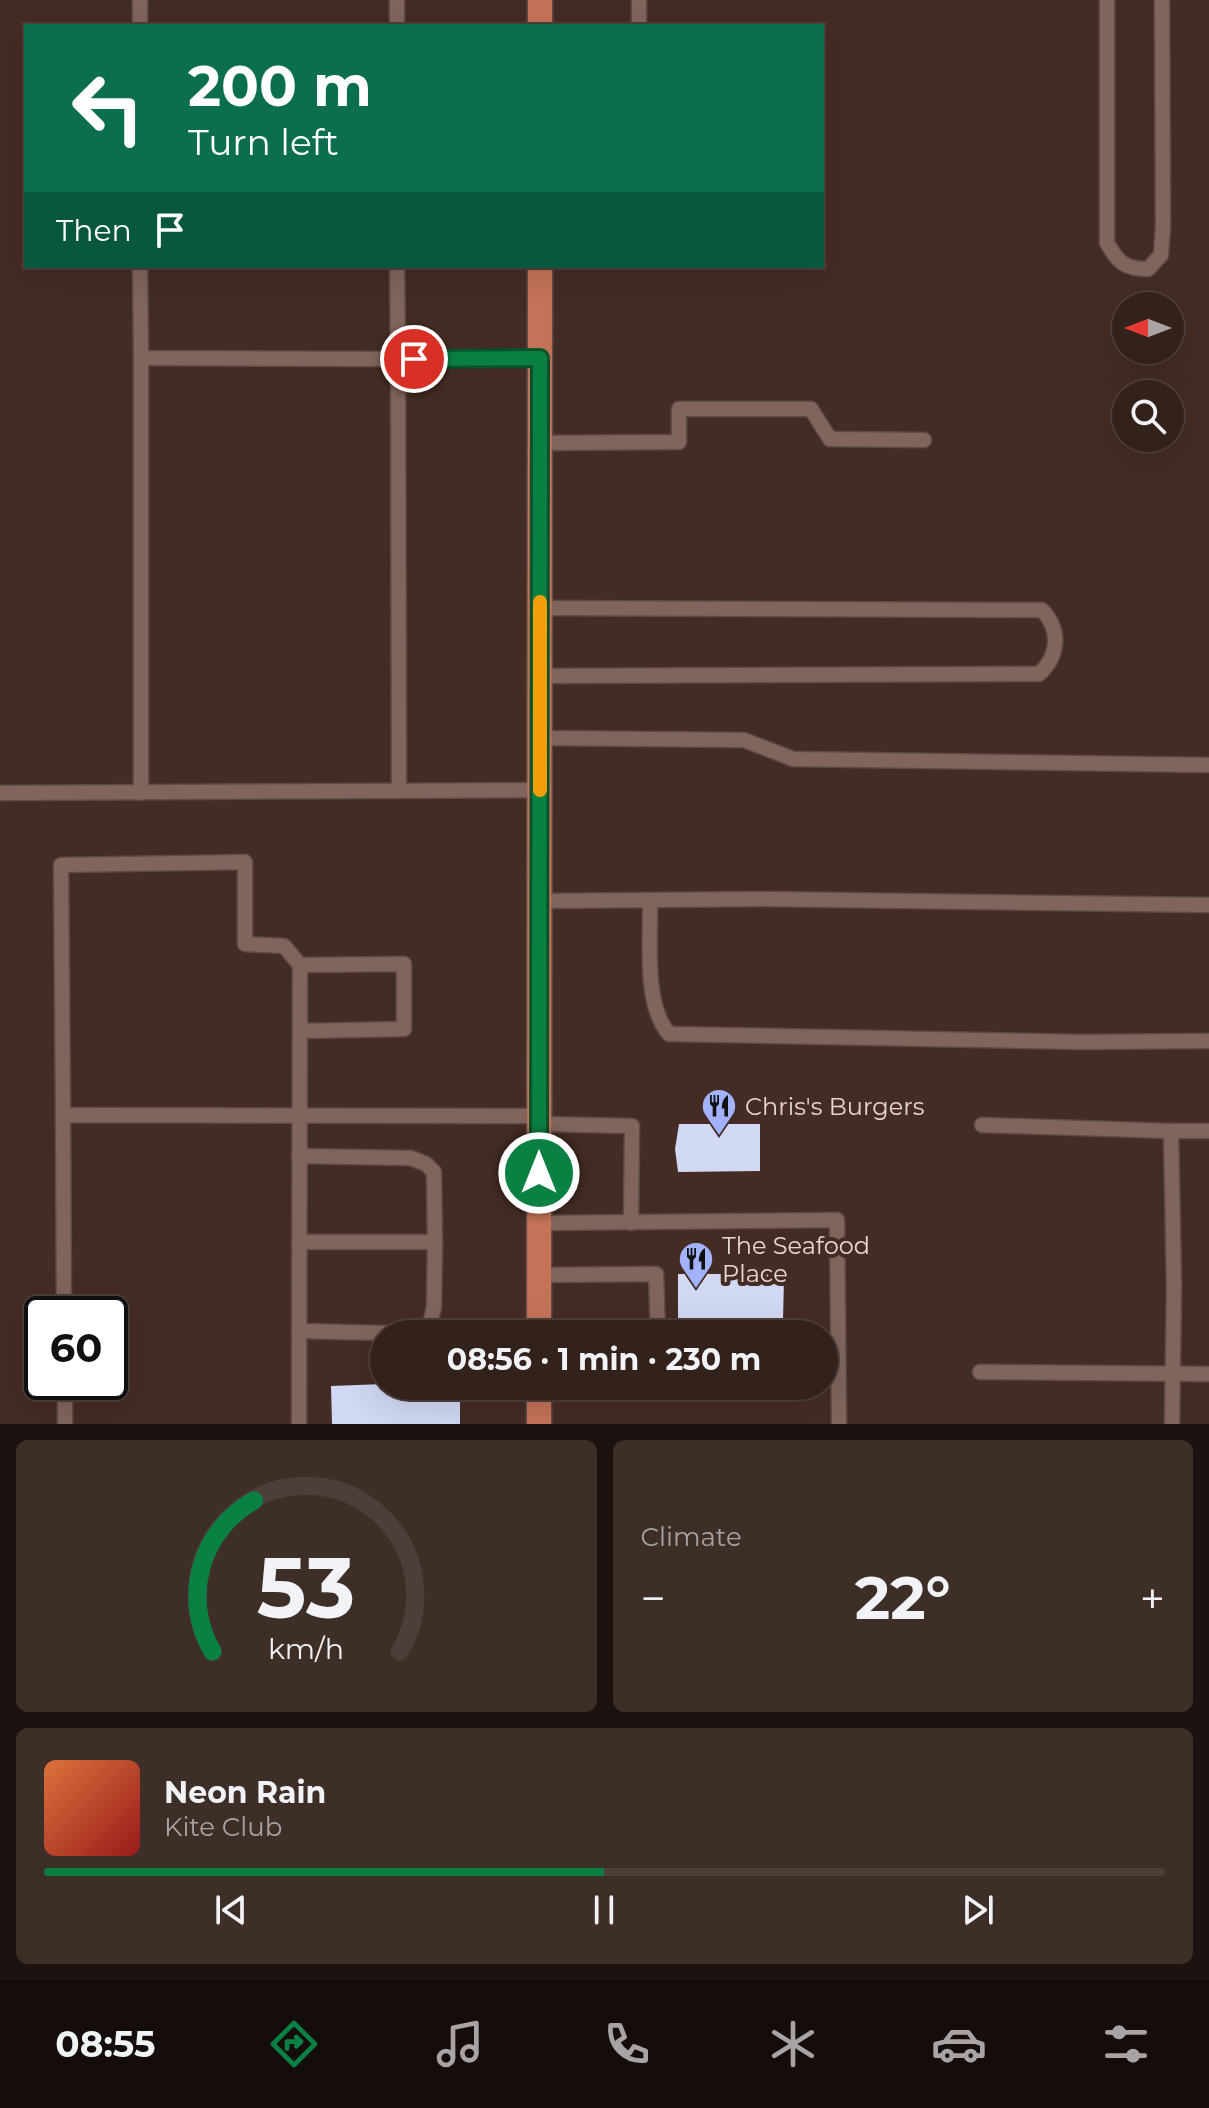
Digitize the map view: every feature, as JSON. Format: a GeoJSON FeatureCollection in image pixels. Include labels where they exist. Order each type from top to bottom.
{"type":"FeatureCollection","features":[{"type":"Feature","properties":{"kind":"main road"},"geometry":{"type":"LineString","coordinates":[[540,0],[540,24]]}},
{"type":"Feature","properties":{"kind":"main road"},"geometry":{"type":"LineString","coordinates":[[539,1320],[540,268]]}},
{"type":"Feature","properties":{"kind":"main road"},"geometry":{"type":"LineString","coordinates":[[539,1400],[539,1424]]}},
{"type":"Feature","properties":{"kind":"lane"},"geometry":{"type":"LineString","coordinates":[[140,0],[140,24]]}},
{"type":"Feature","properties":{"kind":"lane"},"geometry":{"type":"LineString","coordinates":[[397,0],[397,24]]}},
{"type":"Feature","properties":{"kind":"lane"},"geometry":{"type":"LineString","coordinates":[[639,0],[639,24]]}},
{"type":"Feature","properties":{"kind":"lane"},"geometry":{"type":"LineString","coordinates":[[1107,0],[1107,243],[1116,259],[1132,269],[1148,269],[1161,255],[1162,0]]}},
{"type":"Feature","properties":{"kind":"lane"},"geometry":{"type":"LineString","coordinates":[[140,268],[141,793]]}},
{"type":"Feature","properties":{"kind":"lane"},"geometry":{"type":"LineString","coordinates":[[397,268],[399,791]]}},
{"type":"Feature","properties":{"kind":"lane"},"geometry":{"type":"LineString","coordinates":[[141,358],[540,358]]}},
{"type":"Feature","properties":{"kind":"lane"},"geometry":{"type":"LineString","coordinates":[[540,443],[679,442],[679,409],[811,409],[830,439],[924,440]]}},
{"type":"Feature","properties":{"kind":"lane"},"geometry":{"type":"LineString","coordinates":[[540,608],[1042,610],[1053,621],[1056,644],[1051,664],[1039,674],[540,676]]}},
{"type":"Feature","properties":{"kind":"lane"},"geometry":{"type":"LineString","coordinates":[[540,738],[744,740],[793,759],[1209,765]]}},
{"type":"Feature","properties":{"kind":"lane"},"geometry":{"type":"LineString","coordinates":[[0,793],[540,790]]}},
{"type":"Feature","properties":{"kind":"lane"},"geometry":{"type":"LineString","coordinates":[[64,1296],[61,865],[245,862],[245,944],[284,946],[300,965],[299,1424]]}},
{"type":"Feature","properties":{"kind":"lane"},"geometry":{"type":"LineString","coordinates":[[539,901],[765,899],[1209,905]]}},
{"type":"Feature","properties":{"kind":"lane"},"geometry":{"type":"LineString","coordinates":[[650,901],[652,995],[661,1025],[669,1034],[1082,1042],[1209,1041]]}},
{"type":"Feature","properties":{"kind":"lane"},"geometry":{"type":"LineString","coordinates":[[300,965],[404,964],[404,1029],[300,1031]]}},
{"type":"Feature","properties":{"kind":"lane"},"geometry":{"type":"LineString","coordinates":[[63,1115],[299,1115],[539,1120],[632,1126],[631,1223]]}},
{"type":"Feature","properties":{"kind":"lane"},"geometry":{"type":"LineString","coordinates":[[982,1125],[1209,1131]]}},
{"type":"Feature","properties":{"kind":"lane"},"geometry":{"type":"LineString","coordinates":[[1171,1131],[1172,1424]]}},
{"type":"Feature","properties":{"kind":"lane"},"geometry":{"type":"LineString","coordinates":[[299,1156],[411,1158],[426,1164],[434,1172],[435,1242],[434,1307],[428,1334],[299,1331]]}},
{"type":"Feature","properties":{"kind":"lane"},"geometry":{"type":"LineString","coordinates":[[539,1223],[837,1220],[833,1320]]}},
{"type":"Feature","properties":{"kind":"lane"},"geometry":{"type":"LineString","coordinates":[[299,1242],[435,1242]]}},
{"type":"Feature","properties":{"kind":"lane"},"geometry":{"type":"LineString","coordinates":[[539,1275],[656,1274],[658,1320]]}},
{"type":"Feature","properties":{"kind":"lane"},"geometry":{"type":"LineString","coordinates":[[980,1372],[1209,1374]]}},
{"type":"Feature","properties":{"kind":"lane"},"geometry":{"type":"LineString","coordinates":[[65,1400],[65,1424]]}},
{"type":"Feature","properties":{"kind":"lane"},"geometry":{"type":"LineString","coordinates":[[835,1400],[839,1424]]}},
{"type":"Feature","properties":{"kind":"building","name":"Chris's Burgers"},"geometry":{"type":"Polygon","coordinates":[[[679,1124],[760,1124],[760,1171],[678,1172],[675,1149],[679,1124]]]}},
{"type":"Feature","properties":{"kind":"building"},"geometry":{"type":"Polygon","coordinates":[[[678,1274],[775,1274],[775,1279],[784,1279],[783,1320],[678,1320],[678,1274]]]}},
{"type":"Feature","properties":{"kind":"building"},"geometry":{"type":"Polygon","coordinates":[[[370,1385],[370,1400],[460,1400],[460,1424],[332,1424],[331,1386],[370,1385]]]}},
{"type":"Feature","properties":{"kind":"slow traffic"},"geometry":{"type":"LineString","coordinates":[[540,602],[540,790]]}},
{"type":"Feature","properties":{"kind":"place","name":"Chris's Burgers"},"geometry":{"type":"Point","coordinates":[719,1137]}},
{"type":"Feature","properties":{"kind":"place","name":"The Seafood Place"},"geometry":{"type":"Point","coordinates":[696,1290]}},
{"type":"Feature","properties":{"kind":"route"},"geometry":{"type":"LineString","coordinates":[[414,359],[540,358],[539,1173]]}}]}
